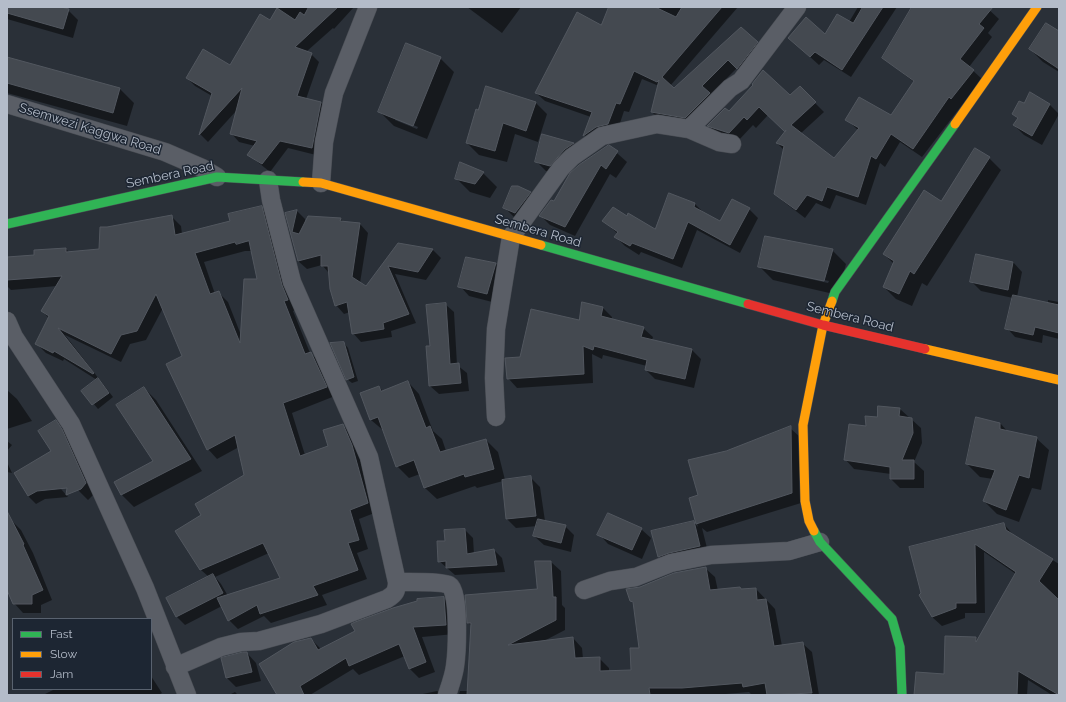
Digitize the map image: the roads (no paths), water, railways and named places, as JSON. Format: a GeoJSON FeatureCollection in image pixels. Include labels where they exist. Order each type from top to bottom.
{"type":"FeatureCollection","features":[{"type":"Feature","properties":{"kind":"street"},"geometry":{"type":"LineString","coordinates":[[321,183],[324,142],[334,93],[368,7]]}},
{"type":"Feature","properties":{"kind":"street"},"geometry":{"type":"LineString","coordinates":[[689,129],[730,88],[741,81],[797,7]]}},
{"type":"Feature","properties":{"kind":"street"},"geometry":{"type":"LineString","coordinates":[[902,695],[901,655],[898,634],[892,619],[820,542],[809,521],[805,500],[803,444],[804,425],[823,325],[835,292],[1037,7]]}},
{"type":"Feature","properties":{"kind":"street","name":"Ssemwezi Kaggwa Road"},"geometry":{"type":"LineString","coordinates":[[7,104],[164,152],[202,168],[217,177]]}},
{"type":"Feature","properties":{"kind":"street"},"geometry":{"type":"LineString","coordinates":[[496,417],[494,378],[496,329],[510,237],[561,168],[572,157],[599,138],[640,126],[656,124],[689,129],[719,142],[732,144]]}},
{"type":"Feature","properties":{"kind":"street","name":"Sembera Road"},"geometry":{"type":"LineString","coordinates":[[7,224],[217,177],[321,183],[823,325],[1059,380]]}},
{"type":"Feature","properties":{"kind":"street"},"geometry":{"type":"LineString","coordinates":[[175,667],[221,647],[241,642],[259,641],[321,624],[387,599],[396,592],[397,582],[369,457],[292,282],[271,200],[268,180]]}},
{"type":"Feature","properties":{"kind":"street"},"geometry":{"type":"LineString","coordinates":[[7,321],[14,337],[71,424],[145,588],[187,695]]}},
{"type":"Feature","properties":{"kind":"street"},"geometry":{"type":"LineString","coordinates":[[584,590],[610,581],[636,576],[671,563],[711,555],[789,551],[820,542]]}},
{"type":"Feature","properties":{"kind":"street"},"geometry":{"type":"LineString","coordinates":[[397,582],[442,583],[449,585],[454,590],[456,610],[455,667],[447,695]]}}]}
